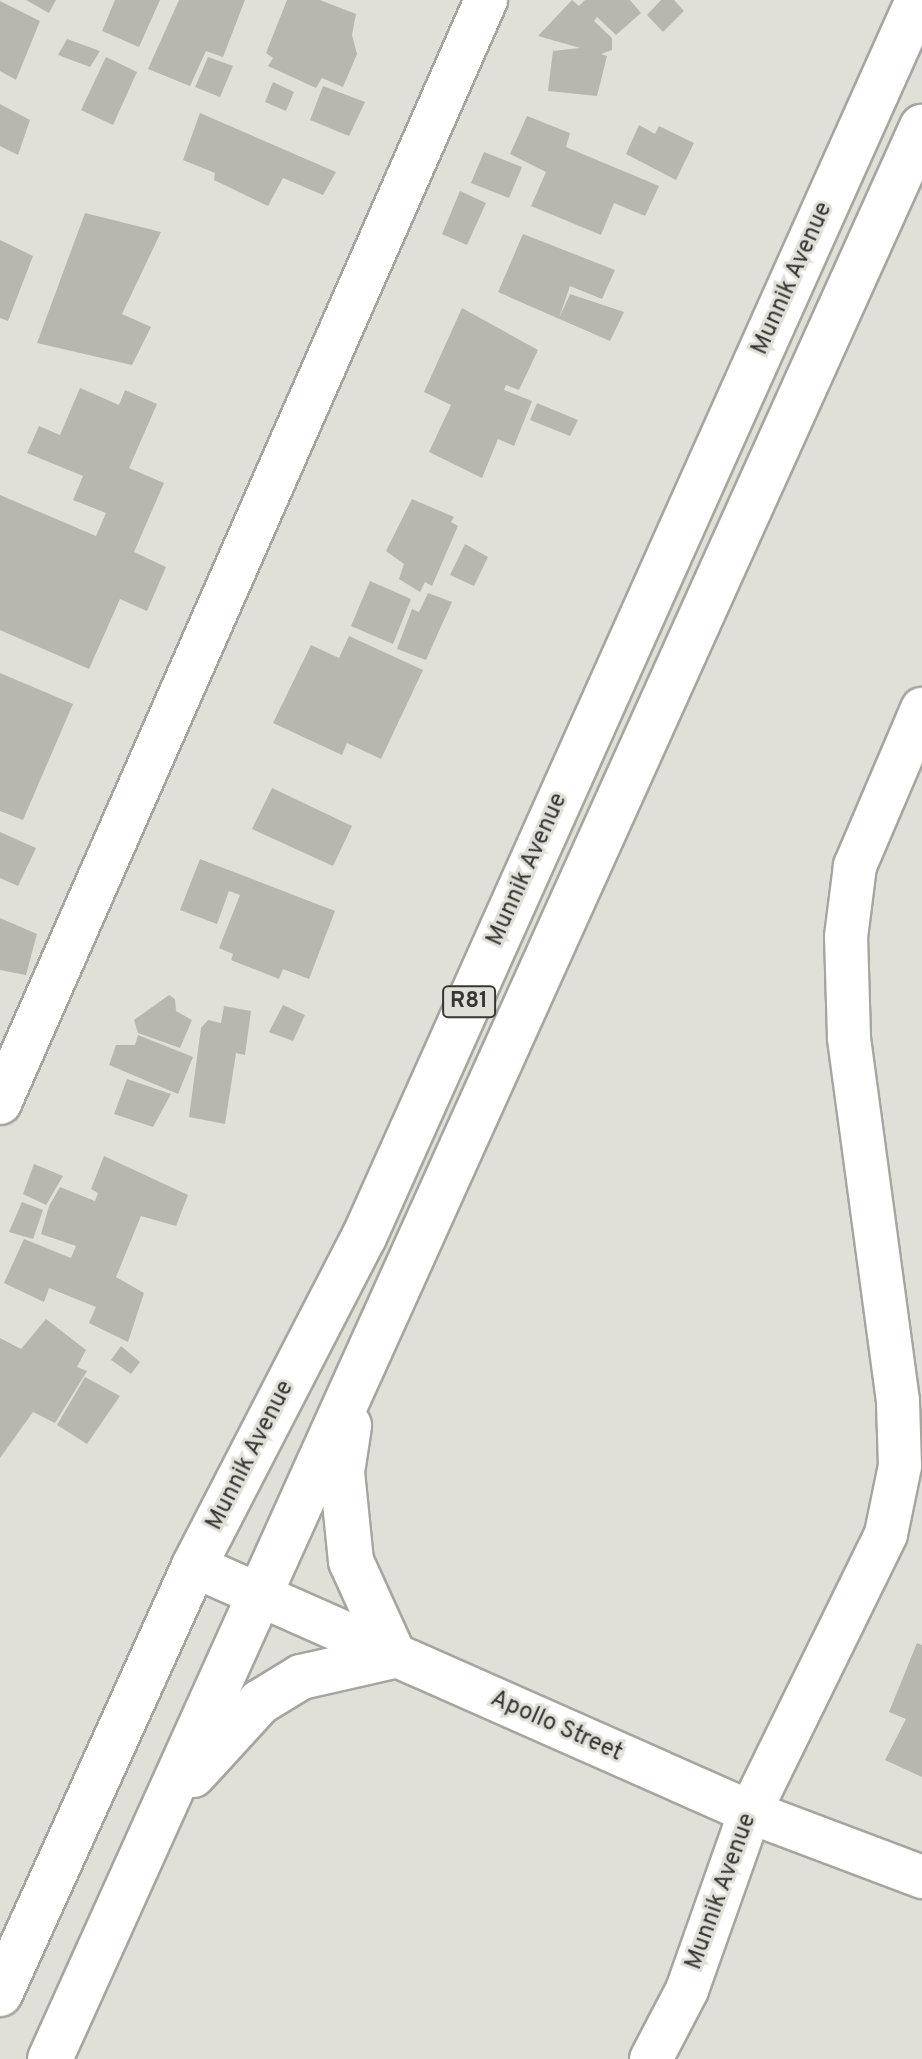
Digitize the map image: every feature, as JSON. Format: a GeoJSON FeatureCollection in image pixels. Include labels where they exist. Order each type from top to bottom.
{"type":"FeatureCollection","features":[{"type":"Feature","properties":{"kind":"main road","name":"Munnik Avenue"},"geometry":{"type":"LineString","coordinates":[[0,1994],[194,1566],[364,1237],[918,0]]}},
{"type":"Feature","properties":{"kind":"main road","name":"R81"},"geometry":{"type":"LineString","coordinates":[[50,2059],[922,127]]}},
{"type":"Feature","properties":{"kind":"main road"},"geometry":{"type":"LineString","coordinates":[[158,1818],[226,1734],[260,1702],[301,1677],[394,1656],[351,1561],[342,1472],[356,1380]]}},
{"type":"Feature","properties":{"kind":"street"},"geometry":{"type":"LineString","coordinates":[[0,1103],[486,0]]}},
{"type":"Feature","properties":{"kind":"street","name":"Munnik Avenue"},"geometry":{"type":"LineString","coordinates":[[651,2059],[687,1990],[750,1812],[886,1534],[900,1466],[898,1401],[849,1037],[846,937],[855,866],[922,709]]}},
{"type":"Feature","properties":{"kind":"street","name":"Apollo Street"},"geometry":{"type":"LineString","coordinates":[[194,1566],[258,1598],[750,1812],[922,1877]]}},
{"type":"Feature","properties":{"kind":"building"},"geometry":{"type":"Polygon","coordinates":[[[26,0],[56,0],[49,13],[26,0]]]}},
{"type":"Feature","properties":{"kind":"building"},"geometry":{"type":"Polygon","coordinates":[[[115,0],[160,0],[139,47],[102,31],[115,0]]]}},
{"type":"Feature","properties":{"kind":"building"},"geometry":{"type":"Polygon","coordinates":[[[179,0],[245,0],[223,57],[206,51],[190,86],[148,69],[179,0]]]}},
{"type":"Feature","properties":{"kind":"building"},"geometry":{"type":"Polygon","coordinates":[[[287,0],[320,0],[356,14],[352,35],[357,54],[343,87],[322,78],[316,88],[268,66],[273,58],[266,53],[287,0]]]}},
{"type":"Feature","properties":{"kind":"building"},"geometry":{"type":"Polygon","coordinates":[[[572,0],[579,6],[585,0],[630,0],[641,13],[616,35],[597,17],[594,21],[612,38],[612,50],[601,54],[607,56],[597,96],[548,91],[553,51],[580,48],[538,36],[572,0]]]}},
{"type":"Feature","properties":{"kind":"building"},"geometry":{"type":"Polygon","coordinates":[[[661,0],[674,0],[684,11],[663,32],[647,15],[661,0]]]}},
{"type":"Feature","properties":{"kind":"building"},"geometry":{"type":"Polygon","coordinates":[[[0,1],[40,21],[16,80],[0,71],[0,1]]]}},
{"type":"Feature","properties":{"kind":"building"},"geometry":{"type":"Polygon","coordinates":[[[67,39],[100,51],[90,67],[58,55],[67,39]]]}},
{"type":"Feature","properties":{"kind":"building"},"geometry":{"type":"Polygon","coordinates":[[[106,57],[137,72],[113,125],[81,110],[106,57]]]}},
{"type":"Feature","properties":{"kind":"building"},"geometry":{"type":"Polygon","coordinates":[[[208,57],[233,66],[220,97],[195,87],[208,57]]]}},
{"type":"Feature","properties":{"kind":"building"},"geometry":{"type":"Polygon","coordinates":[[[273,82],[294,92],[286,111],[265,102],[273,82]]]}},
{"type":"Feature","properties":{"kind":"building"},"geometry":{"type":"Polygon","coordinates":[[[323,86],[365,102],[349,136],[310,120],[323,86]]]}},
{"type":"Feature","properties":{"kind":"building"},"geometry":{"type":"Polygon","coordinates":[[[0,104],[30,120],[18,155],[0,146],[0,104]]]}},
{"type":"Feature","properties":{"kind":"building"},"geometry":{"type":"Polygon","coordinates":[[[200,113],[336,172],[323,195],[283,178],[268,206],[214,180],[215,173],[183,160],[200,113]]]}},
{"type":"Feature","properties":{"kind":"building"},"geometry":{"type":"Polygon","coordinates":[[[527,116],[570,133],[566,147],[659,186],[645,216],[614,203],[601,235],[531,206],[546,172],[510,154],[527,116]]]}},
{"type":"Feature","properties":{"kind":"building"},"geometry":{"type":"Polygon","coordinates":[[[639,125],[655,134],[659,126],[694,143],[676,180],[626,154],[639,125]]]}},
{"type":"Feature","properties":{"kind":"building"},"geometry":{"type":"Polygon","coordinates":[[[484,152],[522,167],[509,198],[471,183],[484,152]]]}},
{"type":"Feature","properties":{"kind":"building"},"geometry":{"type":"Polygon","coordinates":[[[460,191],[486,203],[467,245],[442,234],[460,191]]]}},
{"type":"Feature","properties":{"kind":"building"},"geometry":{"type":"Polygon","coordinates":[[[85,213],[161,232],[122,314],[151,327],[132,365],[37,343],[85,213]]]}},
{"type":"Feature","properties":{"kind":"building"},"geometry":{"type":"Polygon","coordinates":[[[523,234],[615,270],[602,299],[570,286],[559,318],[570,294],[624,312],[610,341],[498,292],[523,234]]]}},
{"type":"Feature","properties":{"kind":"building"},"geometry":{"type":"Polygon","coordinates":[[[0,240],[33,256],[8,321],[0,318],[0,240]]]}},
{"type":"Feature","properties":{"kind":"building"},"geometry":{"type":"Polygon","coordinates":[[[462,308],[538,350],[519,390],[506,385],[504,390],[532,401],[514,446],[498,439],[482,478],[429,452],[451,405],[424,392],[462,308]]]}},
{"type":"Feature","properties":{"kind":"building"},"geometry":{"type":"Polygon","coordinates":[[[80,388],[119,405],[125,390],[157,404],[129,468],[164,483],[134,552],[166,567],[147,611],[120,599],[89,669],[0,630],[0,495],[96,536],[106,513],[73,500],[83,476],[27,453],[39,426],[60,435],[80,388]]]}},
{"type":"Feature","properties":{"kind":"building"},"geometry":{"type":"Polygon","coordinates":[[[537,403],[578,420],[570,436],[530,420],[537,403]]]}},
{"type":"Feature","properties":{"kind":"building"},"geometry":{"type":"Polygon","coordinates":[[[412,499],[454,517],[451,522],[458,526],[432,586],[425,582],[420,592],[399,579],[404,564],[386,551],[412,499]]]}},
{"type":"Feature","properties":{"kind":"building"},"geometry":{"type":"Polygon","coordinates":[[[465,544],[488,557],[474,586],[450,575],[465,544]]]}},
{"type":"Feature","properties":{"kind":"building"},"geometry":{"type":"Polygon","coordinates":[[[370,581],[411,599],[393,644],[351,626],[370,581]]]}},
{"type":"Feature","properties":{"kind":"building"},"geometry":{"type":"Polygon","coordinates":[[[428,593],[452,602],[426,660],[397,649],[412,609],[419,612],[428,593]]]}},
{"type":"Feature","properties":{"kind":"building"},"geometry":{"type":"Polygon","coordinates":[[[349,636],[423,670],[381,759],[347,743],[342,755],[273,723],[311,645],[339,658],[349,636]]]}},
{"type":"Feature","properties":{"kind":"building"},"geometry":{"type":"Polygon","coordinates":[[[0,673],[73,704],[23,820],[0,811],[0,673]]]}},
{"type":"Feature","properties":{"kind":"building"},"geometry":{"type":"Polygon","coordinates":[[[272,788],[352,826],[333,866],[252,829],[272,788]]]}},
{"type":"Feature","properties":{"kind":"building"},"geometry":{"type":"Polygon","coordinates":[[[0,832],[36,848],[18,886],[0,878],[0,832]]]}},
{"type":"Feature","properties":{"kind":"building"},"geometry":{"type":"Polygon","coordinates":[[[200,859],[335,911],[309,979],[283,969],[279,979],[231,960],[233,954],[219,948],[240,895],[229,891],[217,924],[180,910],[200,859]]]}},
{"type":"Feature","properties":{"kind":"building"},"geometry":{"type":"Polygon","coordinates":[[[0,918],[37,934],[26,975],[0,970],[0,918]]]}},
{"type":"Feature","properties":{"kind":"building"},"geometry":{"type":"Polygon","coordinates":[[[169,995],[175,999],[176,1011],[192,1020],[180,1048],[138,1033],[134,1020],[169,995]]]}},
{"type":"Feature","properties":{"kind":"building"},"geometry":{"type":"Polygon","coordinates":[[[283,1005],[305,1015],[293,1041],[269,1032],[283,1005]]]}},
{"type":"Feature","properties":{"kind":"building"},"geometry":{"type":"Polygon","coordinates":[[[224,1006],[251,1011],[245,1055],[236,1053],[225,1124],[189,1117],[201,1028],[208,1020],[221,1023],[224,1006]]]}},
{"type":"Feature","properties":{"kind":"building"},"geometry":{"type":"Polygon","coordinates":[[[138,1035],[193,1057],[178,1094],[109,1065],[116,1045],[135,1045],[138,1035]]]}},
{"type":"Feature","properties":{"kind":"building"},"geometry":{"type":"Polygon","coordinates":[[[127,1079],[171,1094],[153,1127],[114,1114],[127,1079]]]}},
{"type":"Feature","properties":{"kind":"building"},"geometry":{"type":"Polygon","coordinates":[[[104,1156],[188,1195],[176,1226],[141,1216],[116,1277],[144,1293],[128,1342],[89,1323],[96,1307],[49,1288],[44,1302],[4,1283],[24,1239],[71,1258],[76,1246],[41,1234],[49,1206],[60,1187],[95,1201],[98,1193],[91,1189],[104,1156]]]}},
{"type":"Feature","properties":{"kind":"building"},"geometry":{"type":"Polygon","coordinates":[[[34,1164],[63,1176],[46,1205],[23,1194],[34,1164]]]}},
{"type":"Feature","properties":{"kind":"building"},"geometry":{"type":"Polygon","coordinates":[[[22,1202],[43,1210],[33,1239],[9,1232],[22,1202]]]}},
{"type":"Feature","properties":{"kind":"building"},"geometry":{"type":"Polygon","coordinates":[[[46,1319],[86,1350],[77,1367],[87,1371],[55,1423],[33,1412],[0,1458],[0,1338],[21,1349],[46,1319]]]}},
{"type":"Feature","properties":{"kind":"building"},"geometry":{"type":"Polygon","coordinates":[[[121,1346],[140,1362],[131,1374],[111,1360],[121,1346]]]}},
{"type":"Feature","properties":{"kind":"building"},"geometry":{"type":"Polygon","coordinates":[[[85,1377],[120,1396],[87,1444],[57,1425],[85,1377]]]}},
{"type":"Feature","properties":{"kind":"building"},"geometry":{"type":"Polygon","coordinates":[[[917,1643],[922,1645],[922,1777],[885,1760],[906,1719],[889,1712],[917,1643]]]}}]}
